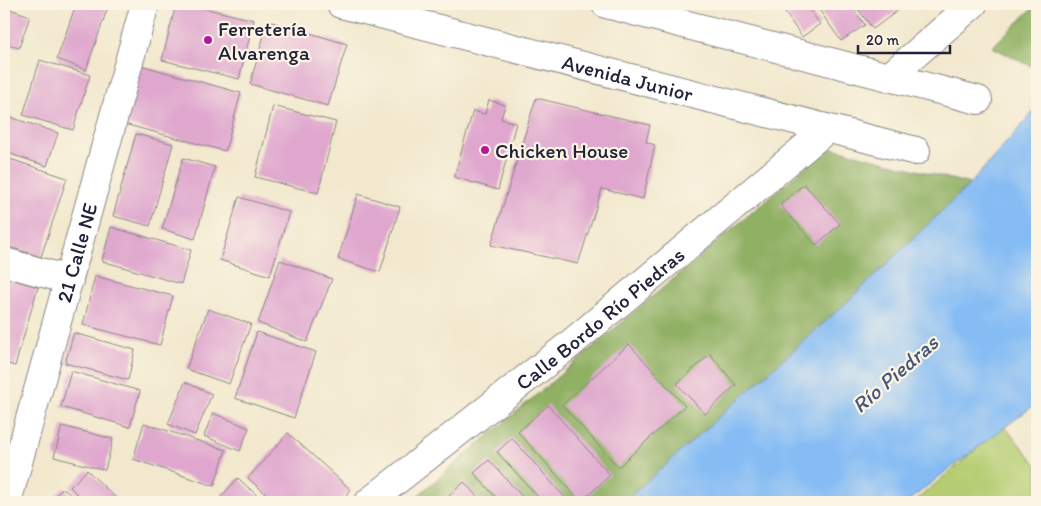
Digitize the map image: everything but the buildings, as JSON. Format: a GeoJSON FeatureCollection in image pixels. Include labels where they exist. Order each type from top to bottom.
{"type":"FeatureCollection","features":[{"type":"Feature","properties":{"kind":"main road","name":"21 Calle NE"},"geometry":{"type":"LineString","coordinates":[[7,502],[10,469],[69,280],[145,4]]}},
{"type":"Feature","properties":{"kind":"main road","name":"Avenida Junior"},"geometry":{"type":"LineString","coordinates":[[341,4],[916,151]]}},
{"type":"Feature","properties":{"kind":"main road"},"geometry":{"type":"LineString","coordinates":[[606,4],[978,100]]}},
{"type":"Feature","properties":{"kind":"main road"},"geometry":{"type":"LineString","coordinates":[[889,77],[973,4]]}},
{"type":"Feature","properties":{"kind":"main road","name":"Calle Bordo Río Piedras"},"geometry":{"type":"LineString","coordinates":[[369,502],[569,345],[827,128]]}},
{"type":"Feature","properties":{"kind":"main road"},"geometry":{"type":"LineString","coordinates":[[4,262],[69,280]]}},
{"type":"Feature","properties":{"kind":"green space"},"geometry":{"type":"Polygon","coordinates":[[[1037,4],[1037,69],[992,47],[1037,4]]]}},
{"type":"Feature","properties":{"kind":"green space"},"geometry":{"type":"Polygon","coordinates":[[[829,147],[970,184],[846,303],[624,502],[410,502],[829,147]]]}},
{"type":"Feature","properties":{"kind":"green space"},"geometry":{"type":"Polygon","coordinates":[[[1004,426],[1037,465],[1037,493],[1026,502],[914,502],[1004,426]]]}},
{"type":"Feature","properties":{"kind":"water","name":"Río Piedras"},"geometry":{"type":"Polygon","coordinates":[[[1037,108],[1037,403],[907,502],[624,502],[846,303],[970,184],[1037,108]]]}},
{"type":"Feature","properties":{"kind":"place","name":"Ferretería Alvarenga"},"geometry":{"type":"Point","coordinates":[208,40]}},
{"type":"Feature","properties":{"kind":"place","name":"Chicken House"},"geometry":{"type":"Point","coordinates":[485,150]}}]}
